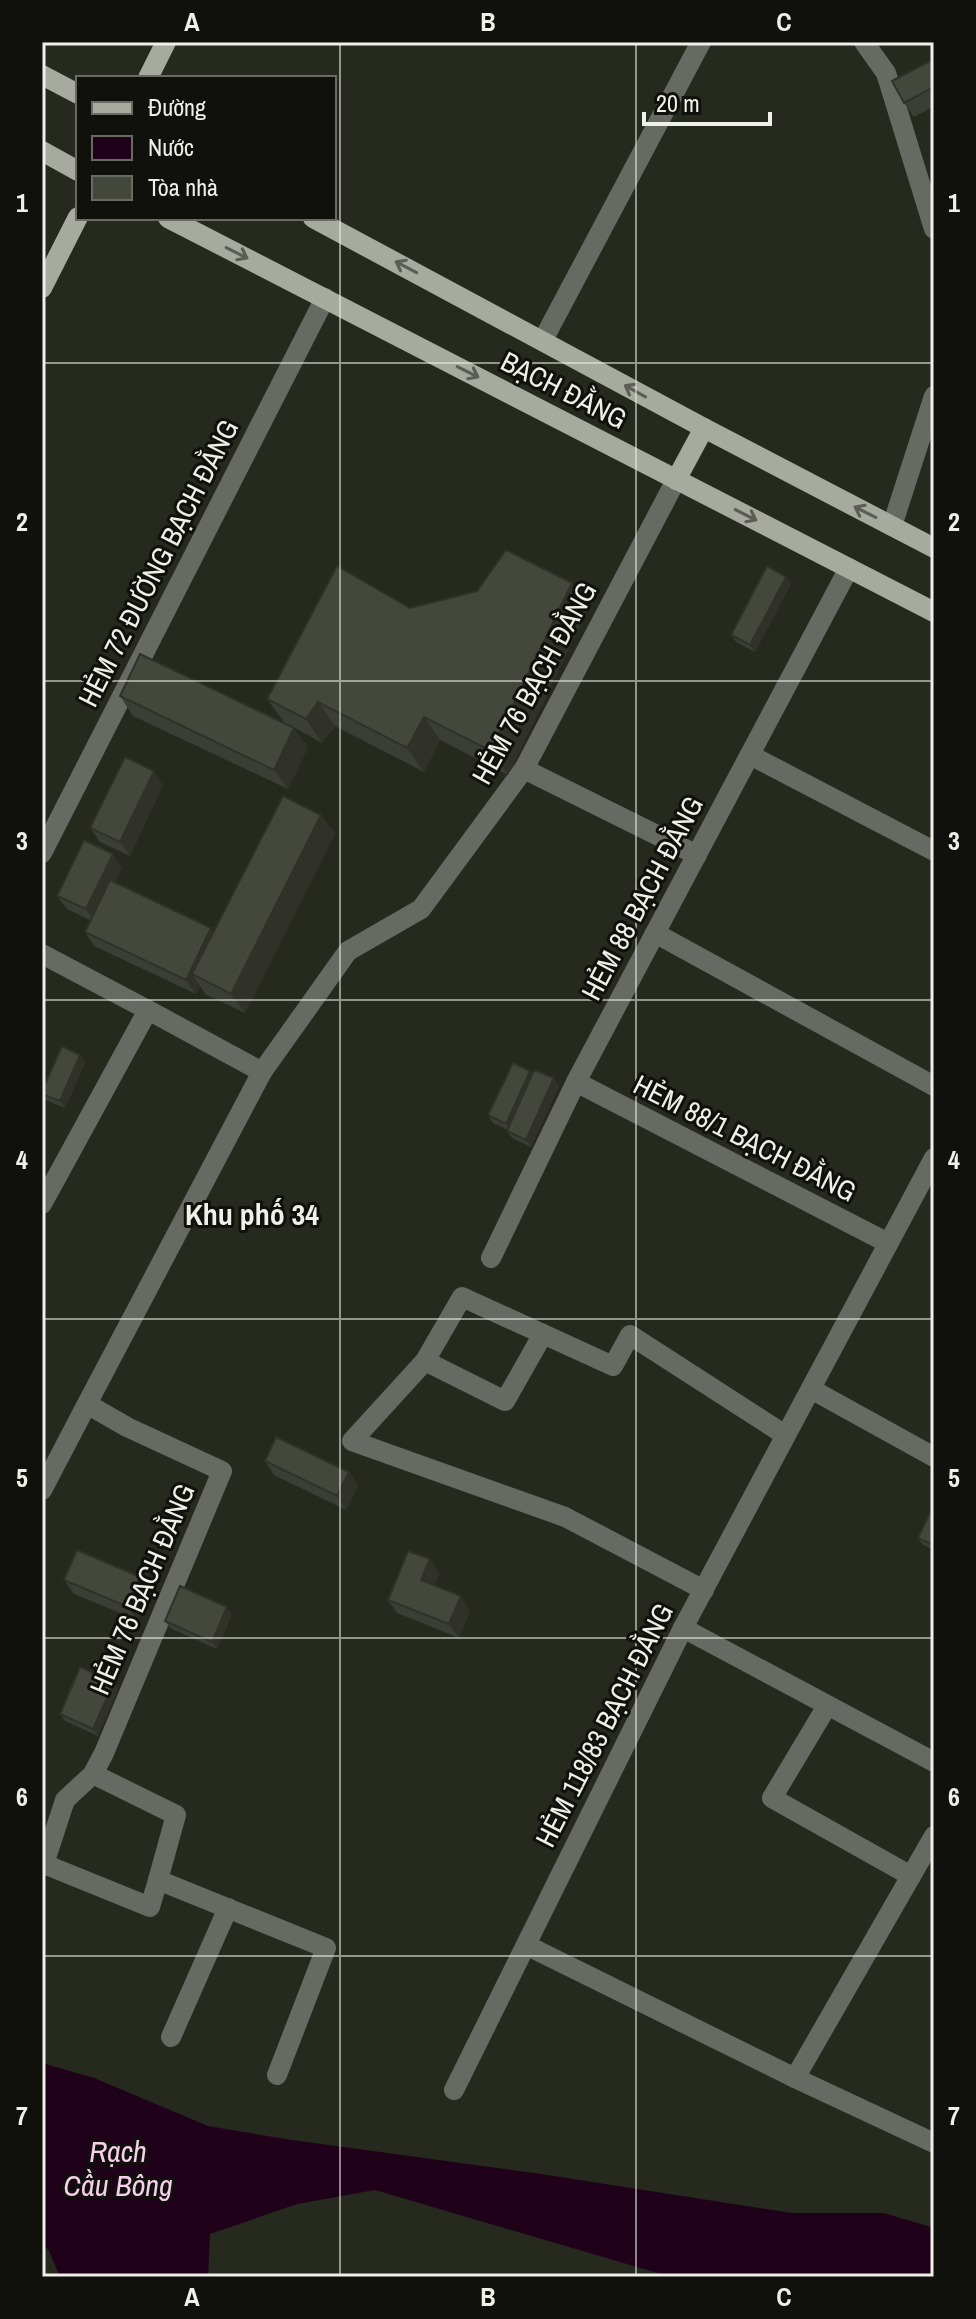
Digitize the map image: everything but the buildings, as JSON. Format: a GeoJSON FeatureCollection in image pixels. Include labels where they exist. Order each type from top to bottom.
{"type":"FeatureCollection","features":[{"type":"Feature","properties":{"kind":"main road"},"geometry":{"type":"LineString","coordinates":[[149,76],[166,42]]}},
{"type":"Feature","properties":{"kind":"main road"},"geometry":{"type":"LineString","coordinates":[[42,75],[76,93]]}},
{"type":"Feature","properties":{"kind":"main road"},"geometry":{"type":"LineString","coordinates":[[42,151],[76,170]]}},
{"type":"Feature","properties":{"kind":"main road"},"geometry":{"type":"LineString","coordinates":[[42,288],[76,220]]}},
{"type":"Feature","properties":{"kind":"main road","name":"BẠCH ĐẰNG"},"geometry":{"type":"LineString","coordinates":[[172,220],[934,612]]}},
{"type":"Feature","properties":{"kind":"main road","name":"BẠCH ĐẰNG"},"geometry":{"type":"LineString","coordinates":[[317,220],[934,548]]}},
{"type":"Feature","properties":{"kind":"main road"},"geometry":{"type":"LineString","coordinates":[[676,480],[704,428]]}},
{"type":"Feature","properties":{"kind":"street"},"geometry":{"type":"LineString","coordinates":[[543,340],[701,42]]}},
{"type":"Feature","properties":{"kind":"street"},"geometry":{"type":"LineString","coordinates":[[864,42],[886,73],[934,229]]}},
{"type":"Feature","properties":{"kind":"street","name":"HẺM 72 ĐƯỜNG BẠCH ĐẰNG"},"geometry":{"type":"LineString","coordinates":[[42,853],[325,298]]}},
{"type":"Feature","properties":{"kind":"street"},"geometry":{"type":"LineString","coordinates":[[892,526],[934,396]]}},
{"type":"Feature","properties":{"kind":"street","name":"HẺM 76 BẠCH ĐẰNG"},"geometry":{"type":"LineString","coordinates":[[158,1880],[150,1907],[44,1864],[65,1800],[93,1774],[222,1471],[127,1427],[87,1404],[262,1072],[348,951],[421,909],[524,769],[676,480]]}},
{"type":"Feature","properties":{"kind":"street","name":"HẺM 88 BẠCH ĐẰNG"},"geometry":{"type":"LineString","coordinates":[[491,1258],[576,1082],[849,568]]}},
{"type":"Feature","properties":{"kind":"street"},"geometry":{"type":"LineString","coordinates":[[750,755],[934,851]]}},
{"type":"Feature","properties":{"kind":"street"},"geometry":{"type":"LineString","coordinates":[[524,769],[697,855]]}},
{"type":"Feature","properties":{"kind":"street"},"geometry":{"type":"LineString","coordinates":[[655,933],[934,1086]]}},
{"type":"Feature","properties":{"kind":"street"},"geometry":{"type":"LineString","coordinates":[[42,954],[262,1072]]}},
{"type":"Feature","properties":{"kind":"street"},"geometry":{"type":"LineString","coordinates":[[42,1204],[148,1010]]}},
{"type":"Feature","properties":{"kind":"street","name":"HẺM 88/1 BẠCH ĐẰNG"},"geometry":{"type":"LineString","coordinates":[[576,1082],[888,1243]]}},
{"type":"Feature","properties":{"kind":"street","name":"HẺM 118/83 BẠCH ĐẰNG"},"geometry":{"type":"LineString","coordinates":[[454,2090],[683,1628],[934,1158]]}},
{"type":"Feature","properties":{"kind":"street"},"geometry":{"type":"LineString","coordinates":[[704,1590],[565,1517],[352,1441],[425,1361],[462,1297],[613,1366],[630,1335],[785,1435]]}},
{"type":"Feature","properties":{"kind":"street"},"geometry":{"type":"LineString","coordinates":[[425,1361],[505,1401],[543,1334]]}},
{"type":"Feature","properties":{"kind":"street"},"geometry":{"type":"LineString","coordinates":[[811,1389],[934,1457]]}},
{"type":"Feature","properties":{"kind":"street"},"geometry":{"type":"LineString","coordinates":[[42,1490],[87,1404]]}},
{"type":"Feature","properties":{"kind":"street"},"geometry":{"type":"LineString","coordinates":[[683,1628],[934,1762]]}},
{"type":"Feature","properties":{"kind":"street"},"geometry":{"type":"LineString","coordinates":[[827,1706],[772,1798],[911,1876]]}},
{"type":"Feature","properties":{"kind":"street"},"geometry":{"type":"LineString","coordinates":[[93,1774],[176,1815],[158,1880],[326,1948],[277,2075]]}},
{"type":"Feature","properties":{"kind":"street"},"geometry":{"type":"LineString","coordinates":[[795,2078],[934,1836]]}},
{"type":"Feature","properties":{"kind":"street"},"geometry":{"type":"LineString","coordinates":[[171,2037],[228,1908]]}},
{"type":"Feature","properties":{"kind":"street"},"geometry":{"type":"LineString","coordinates":[[526,1945],[934,2143]]}},
{"type":"Feature","properties":{"kind":"water","name":"Rạch Cầu Bông"},"geometry":{"type":"Polygon","coordinates":[[[42,2063],[94,2078],[208,2126],[792,2213],[884,2213],[934,2228],[934,2277],[671,2277],[375,2190],[297,2204],[210,2234],[208,2277],[60,2277],[49,2251],[42,2243],[42,2063]]]}},
{"type":"Feature","properties":{"kind":"district","name":"Khu phố 34"},"geometry":{"type":"Point","coordinates":[252,1215]}}]}
